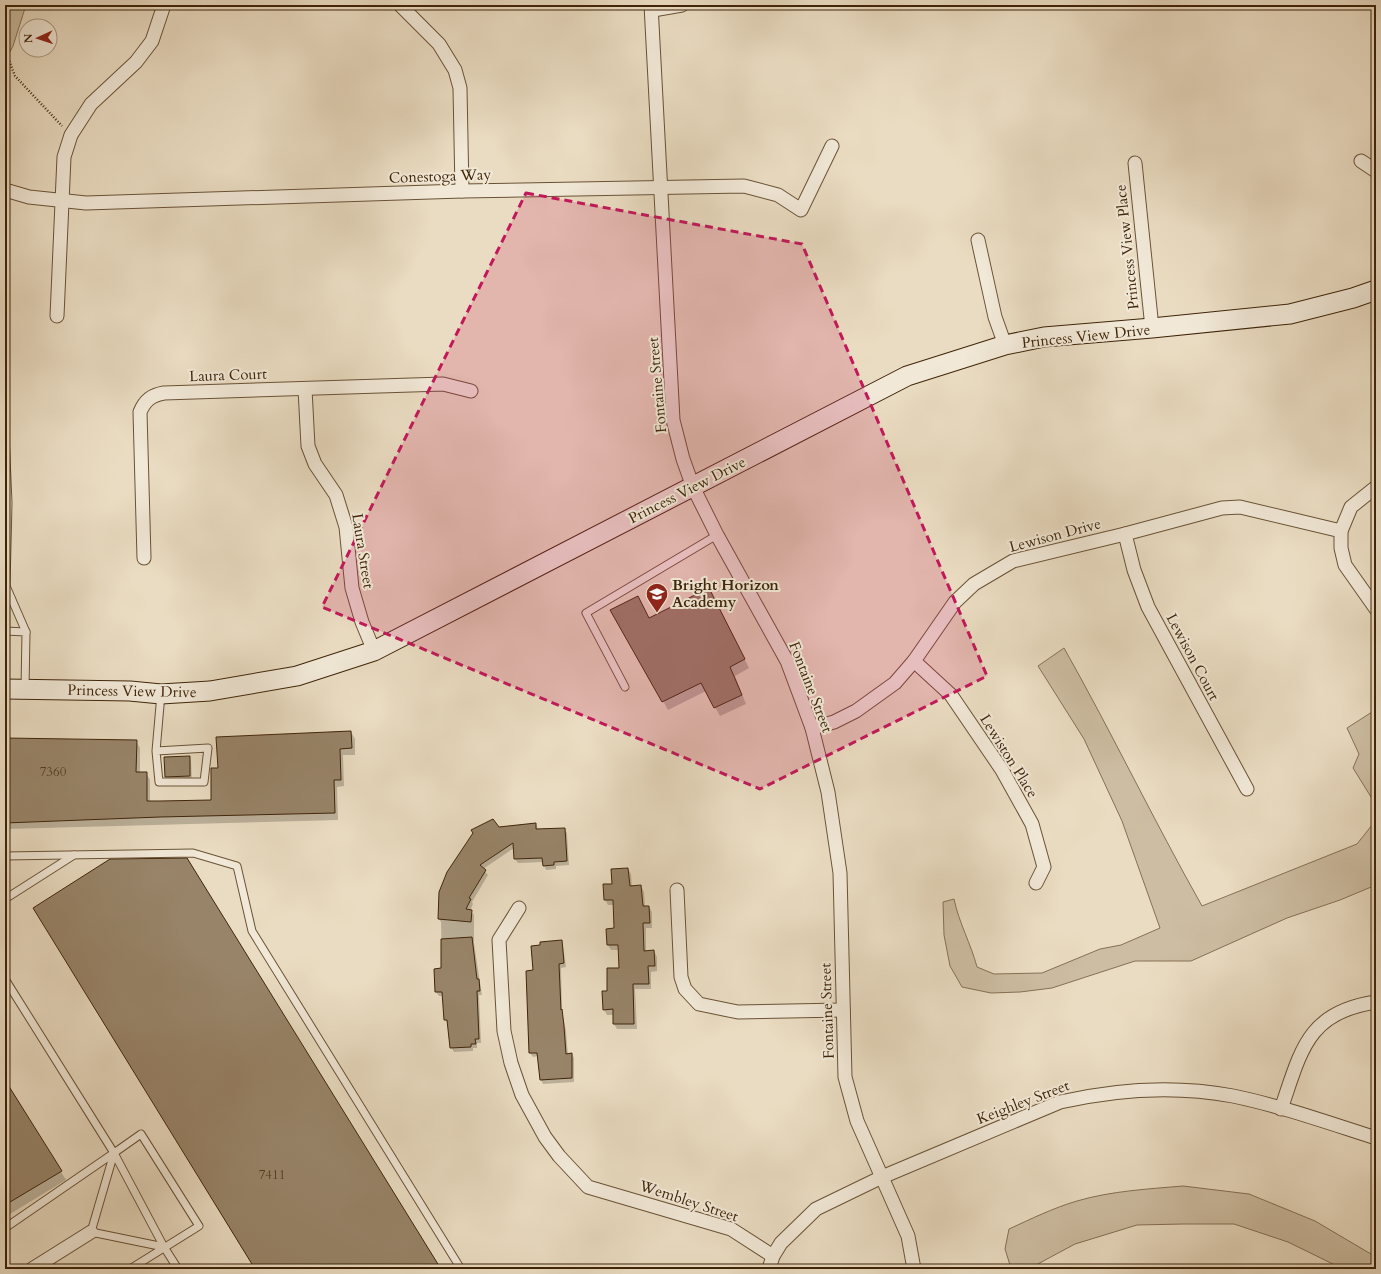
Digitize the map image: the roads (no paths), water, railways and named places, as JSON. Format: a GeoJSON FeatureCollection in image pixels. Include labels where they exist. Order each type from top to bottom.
{"type":"FeatureCollection","features":[{"type":"Feature","properties":{"kind":"main road","name":"Princess View Drive"},"geometry":{"type":"LineString","coordinates":[[5,689],[130,691],[162,694],[210,692],[297,676],[374,651],[907,376],[1005,345],[1044,337],[1290,314],[1353,298],[1376,290]]}},
{"type":"Feature","properties":{"kind":"street"},"geometry":{"type":"LineString","coordinates":[[57,316],[64,157],[71,135],[91,104],[136,62],[152,41],[164,5]]}},
{"type":"Feature","properties":{"kind":"street"},"geometry":{"type":"LineString","coordinates":[[400,5],[439,44],[455,70],[460,88],[462,191]]}},
{"type":"Feature","properties":{"kind":"street"},"geometry":{"type":"LineString","coordinates":[[652,8],[682,5]]}},
{"type":"Feature","properties":{"kind":"street","name":"Fontaine Street"},"geometry":{"type":"LineString","coordinates":[[652,8],[673,420],[683,459],[693,487],[717,535],[787,661],[812,728],[828,792],[840,873],[845,1077],[857,1121],[908,1236],[914,1269]]}},
{"type":"Feature","properties":{"kind":"street","name":"Conestoga Way"},"geometry":{"type":"LineString","coordinates":[[5,190],[29,197],[86,203],[462,191],[744,186],[778,195],[801,210],[832,146]]}},
{"type":"Feature","properties":{"kind":"street"},"geometry":{"type":"LineString","coordinates":[[1361,161],[1376,170]]}},
{"type":"Feature","properties":{"kind":"street","name":"Princess View Place"},"geometry":{"type":"LineString","coordinates":[[1135,163],[1152,328]]}},
{"type":"Feature","properties":{"kind":"street"},"geometry":{"type":"LineString","coordinates":[[978,240],[995,317],[1005,345]]}},
{"type":"Feature","properties":{"kind":"street","name":"Laura Court"},"geometry":{"type":"LineString","coordinates":[[144,558],[140,412],[146,401],[158,394],[443,384],[471,391]]}},
{"type":"Feature","properties":{"kind":"street","name":"Laura Street"},"geometry":{"type":"LineString","coordinates":[[305,389],[308,446],[315,464],[336,494],[346,528],[352,588],[362,622],[374,651]]}},
{"type":"Feature","properties":{"kind":"street"},"geometry":{"type":"LineString","coordinates":[[1376,487],[1351,507],[1341,531],[1341,548],[1345,565],[1376,609]]}},
{"type":"Feature","properties":{"kind":"street","name":"Lewison Drive"},"geometry":{"type":"LineString","coordinates":[[812,728],[834,722],[856,711],[896,683],[914,661],[955,602],[974,584],[1013,561],[1125,534],[1222,508],[1240,507],[1341,531]]}},
{"type":"Feature","properties":{"kind":"street","name":"Lewison Court"},"geometry":{"type":"LineString","coordinates":[[1125,534],[1134,570],[1148,607],[1247,789]]}},
{"type":"Feature","properties":{"kind":"street","name":"Lewiston Place"},"geometry":{"type":"LineString","coordinates":[[914,661],[951,695],[1002,770],[1032,824],[1044,867],[1036,883]]}},
{"type":"Feature","properties":{"kind":"street"},"geometry":{"type":"LineString","coordinates":[[677,890],[681,977],[685,989],[699,1004],[738,1012],[843,1010]]}},
{"type":"Feature","properties":{"kind":"street","name":"Wembley Street"},"geometry":{"type":"LineString","coordinates":[[519,908],[498,940],[504,1031],[511,1063],[522,1095],[533,1116],[559,1156],[588,1187],[731,1229],[773,1256]]}},
{"type":"Feature","properties":{"kind":"street"},"geometry":{"type":"LineString","coordinates":[[1281,1109],[1301,1051],[1319,1026],[1339,1012],[1356,1006],[1376,1002]]}},
{"type":"Feature","properties":{"kind":"street","name":"Keighley Street"},"geometry":{"type":"LineString","coordinates":[[769,1269],[773,1256],[781,1243],[816,1209],[882,1177],[1060,1102],[1102,1094],[1151,1090],[1199,1092],[1233,1096],[1376,1138]]}},
{"type":"Feature","properties":{"kind":"street"},"geometry":{"type":"LineString","coordinates":[[32,1269],[91,1232]]}},
{"type":"Feature","properties":{"kind":"lane"},"geometry":{"type":"LineString","coordinates":[[5,434],[6,586],[26,632],[25,689]]}},
{"type":"Feature","properties":{"kind":"lane"},"geometry":{"type":"LineString","coordinates":[[625,687],[586,613],[717,535]]}},
{"type":"Feature","properties":{"kind":"lane"},"geometry":{"type":"LineString","coordinates":[[5,631],[26,632]]}},
{"type":"Feature","properties":{"kind":"lane"},"geometry":{"type":"LineString","coordinates":[[156,751],[208,748],[204,782],[158,782],[156,751],[162,694]]}},
{"type":"Feature","properties":{"kind":"lane"},"geometry":{"type":"LineString","coordinates":[[5,856],[193,853],[237,866],[252,931],[461,1269]]}},
{"type":"Feature","properties":{"kind":"lane"},"geometry":{"type":"LineString","coordinates":[[5,899],[74,855]]}},
{"type":"Feature","properties":{"kind":"lane"},"geometry":{"type":"LineString","coordinates":[[5,979],[114,1153],[164,1247],[178,1269]]}},
{"type":"Feature","properties":{"kind":"lane"},"geometry":{"type":"LineString","coordinates":[[5,1228],[141,1134],[199,1226],[130,1269]]}},
{"type":"Feature","properties":{"kind":"lane"},"geometry":{"type":"LineString","coordinates":[[114,1153],[91,1232],[164,1247]]}},
{"type":"Feature","properties":{"kind":"place","name":"Bright Horizon Academy"},"geometry":{"type":"Point","coordinates":[657,614]}}]}
